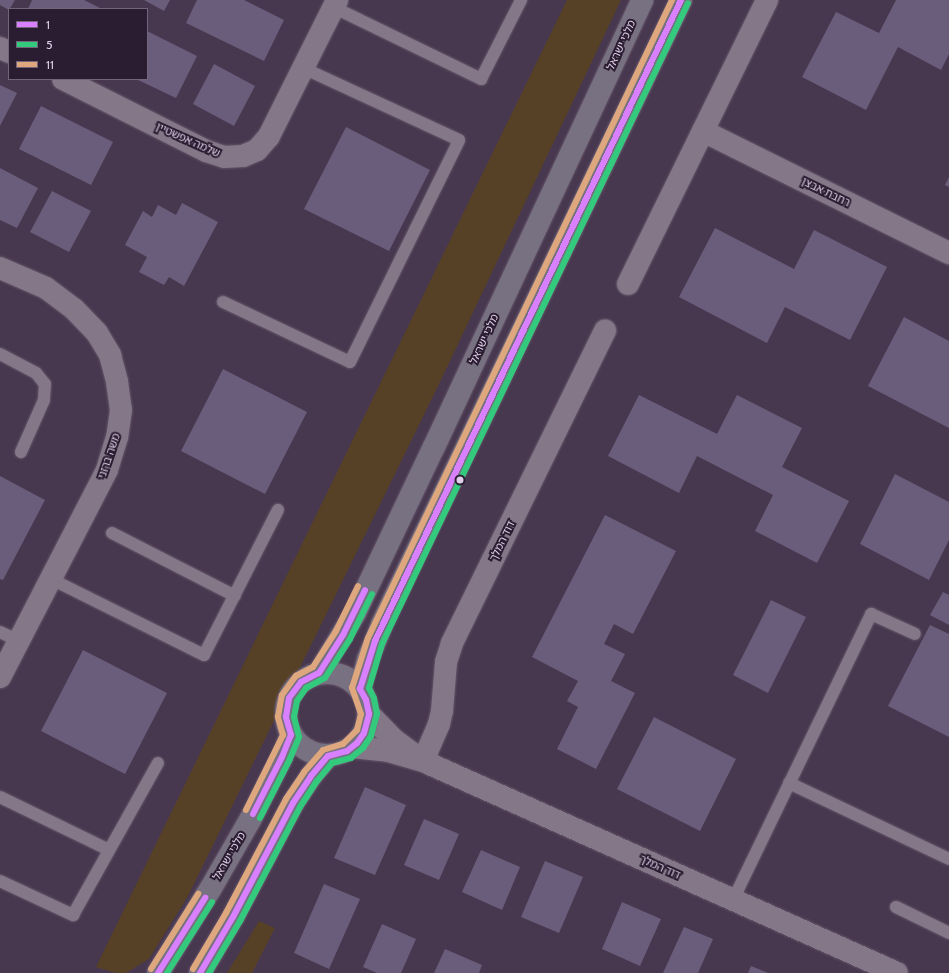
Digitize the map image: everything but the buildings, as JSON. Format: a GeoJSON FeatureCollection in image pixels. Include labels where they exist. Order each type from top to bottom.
{"type":"FeatureCollection","features":[{"type":"Feature","properties":{"kind":"street","name":"מלכי ישראל"},"geometry":{"type":"LineString","coordinates":[[319,674],[355,613],[642,0]]}},
{"type":"Feature","properties":{"kind":"street"},"geometry":{"type":"LineString","coordinates":[[360,689],[368,659],[382,624],[681,0]]}},
{"type":"Feature","properties":{"kind":"street"},"geometry":{"type":"LineString","coordinates":[[628,284],[767,0]]}},
{"type":"Feature","properties":{"kind":"street","name":"שלמה אפשטיין"},"geometry":{"type":"LineString","coordinates":[[65,80],[206,151],[224,157],[242,156],[258,150],[269,136],[303,68],[329,2]]}},
{"type":"Feature","properties":{"kind":"street","name":"רחבת אבצן"},"geometry":{"type":"LineString","coordinates":[[703,131],[949,252]]}},
{"type":"Feature","properties":{"kind":"street","name":"משה ברזני"},"geometry":{"type":"LineString","coordinates":[[0,268],[46,288],[74,310],[96,333],[110,355],[117,382],[121,410],[117,437],[107,470],[51,579],[9,636],[0,677]]}},
{"type":"Feature","properties":{"kind":"street","name":"דוד המלך"},"geometry":{"type":"LineString","coordinates":[[423,761],[439,724],[442,711],[446,662],[452,643],[606,330]]}},
{"type":"Feature","properties":{"kind":"street"},"geometry":{"type":"LineString","coordinates":[[332,673],[345,676],[360,689],[366,700],[369,714],[364,733],[352,747],[341,754],[328,756],[316,754],[304,749],[291,735],[286,717],[289,698],[301,682],[319,674],[332,673]]}},
{"type":"Feature","properties":{"kind":"street","name":"דוד המלך"},"geometry":{"type":"LineString","coordinates":[[369,714],[392,738],[423,761]]}},
{"type":"Feature","properties":{"kind":"street","name":"מלכי ישראל"},"geometry":{"type":"LineString","coordinates":[[158,973],[211,888],[250,820],[280,762],[291,735]]}},
{"type":"Feature","properties":{"kind":"street","name":"דוד המלך"},"geometry":{"type":"LineString","coordinates":[[352,747],[388,750],[423,761],[897,973]]}},
{"type":"Feature","properties":{"kind":"street"},"geometry":{"type":"LineString","coordinates":[[200,973],[233,917],[293,804],[311,776],[328,756]]}},
{"type":"Feature","properties":{"kind":"lane"},"geometry":{"type":"LineString","coordinates":[[329,2],[481,79],[521,0]]}},
{"type":"Feature","properties":{"kind":"lane"},"geometry":{"type":"LineString","coordinates":[[223,302],[350,362],[459,140],[303,68]]}},
{"type":"Feature","properties":{"kind":"lane"},"geometry":{"type":"LineString","coordinates":[[0,354],[36,373],[45,384],[44,400],[20,452]]}},
{"type":"Feature","properties":{"kind":"lane"},"geometry":{"type":"LineString","coordinates":[[51,579],[204,655],[278,510]]}},
{"type":"Feature","properties":{"kind":"lane"},"geometry":{"type":"LineString","coordinates":[[112,533],[234,596]]}},
{"type":"Feature","properties":{"kind":"lane"},"geometry":{"type":"LineString","coordinates":[[733,900],[788,783],[872,614],[915,634]]}},
{"type":"Feature","properties":{"kind":"lane"},"geometry":{"type":"LineString","coordinates":[[0,881],[73,915],[158,764]]}},
{"type":"Feature","properties":{"kind":"lane"},"geometry":{"type":"LineString","coordinates":[[788,783],[949,859]]}},
{"type":"Feature","properties":{"kind":"lane"},"geometry":{"type":"LineString","coordinates":[[0,797],[109,850]]}},
{"type":"Feature","properties":{"kind":"lane"},"geometry":{"type":"LineString","coordinates":[[896,907],[949,933]]}},
{"type":"Feature","properties":{"kind":"shaded area"},"geometry":{"type":"Polygon","coordinates":[[[567,0],[621,0],[440,382],[188,896],[149,959],[126,973],[116,973],[96,967],[567,0]]]}},
{"type":"Feature","properties":{"kind":"shaded area"},"geometry":{"type":"Polygon","coordinates":[[[259,921],[275,928],[252,973],[227,973],[259,921]]]}},
{"type":"Feature","properties":{"kind":"transit line","name":"11"},"geometry":{"type":"LineString","coordinates":[[193,969],[226,913],[286,799],[304,772],[323,750],[343,744],[357,730],[361,714],[352,688],[368,638],[672,0]]}},
{"type":"Feature","properties":{"kind":"transit line","name":"1"},"geometry":{"type":"LineString","coordinates":[[200,973],[233,917],[293,803],[311,776],[328,756],[347,751],[357,743],[364,733],[369,714],[366,700],[360,689],[375,641],[681,0]]}},
{"type":"Feature","properties":{"kind":"transit line","name":"5"},"geometry":{"type":"LineString","coordinates":[[209,973],[240,921],[300,807],[317,781],[332,763],[351,758],[363,748],[371,736],[377,714],[374,698],[369,688],[382,644],[688,3]]}},
{"type":"Feature","properties":{"kind":"transit line","name":"11"},"geometry":{"type":"LineString","coordinates":[[246,810],[283,735],[278,717],[282,695],[296,676],[313,667],[336,631],[358,586]]}},
{"type":"Feature","properties":{"kind":"transit line","name":"1"},"geometry":{"type":"LineString","coordinates":[[253,814],[282,757],[291,735],[286,717],[289,698],[301,682],[319,673],[343,635],[365,590]]}},
{"type":"Feature","properties":{"kind":"transit line","name":"5"},"geometry":{"type":"LineString","coordinates":[[260,818],[289,761],[299,737],[294,717],[297,701],[306,688],[325,678],[350,639],[372,594]]}},
{"type":"Feature","properties":{"kind":"transit line","name":"11"},"geometry":{"type":"LineString","coordinates":[[151,969],[198,894]]}},
{"type":"Feature","properties":{"kind":"transit line","name":"1"},"geometry":{"type":"LineString","coordinates":[[158,973],[205,898]]}},
{"type":"Feature","properties":{"kind":"transit line","name":"5"},"geometry":{"type":"LineString","coordinates":[[167,973],[212,902]]}}]}
